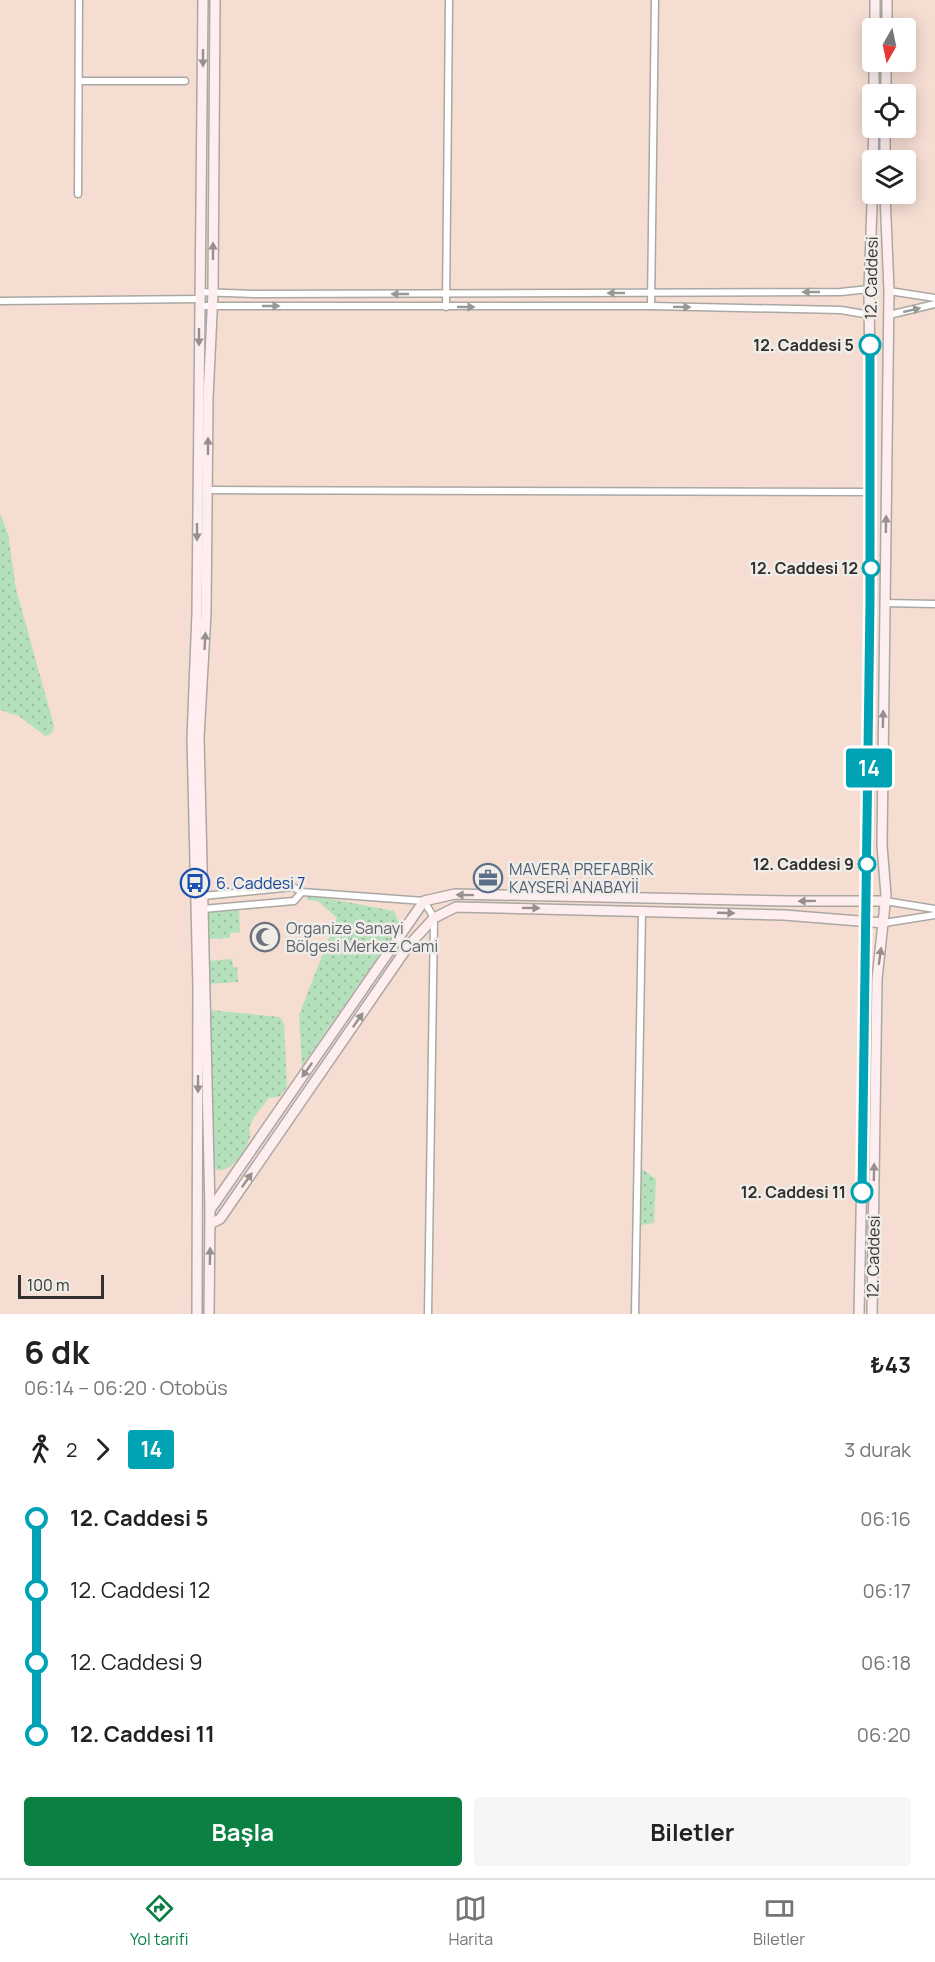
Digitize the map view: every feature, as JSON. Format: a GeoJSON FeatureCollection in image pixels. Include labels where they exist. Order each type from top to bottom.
{"type":"FeatureCollection","features":[{"type":"Feature","properties":{"kind":"street"},"geometry":{"type":"LineString","coordinates":[[78,195],[79,0]]}},
{"type":"Feature","properties":{"kind":"street"},"geometry":{"type":"LineString","coordinates":[[197,1314],[198,987],[192,738],[196,613],[203,0]]}},
{"type":"Feature","properties":{"kind":"street"},"geometry":{"type":"LineString","coordinates":[[209,1314],[210,1210],[199,737],[207,613],[208,398],[213,306],[215,0]]}},
{"type":"Feature","properties":{"kind":"street"},"geometry":{"type":"LineString","coordinates":[[446,307],[449,0]]}},
{"type":"Feature","properties":{"kind":"street"},"geometry":{"type":"LineString","coordinates":[[651,306],[655,0]]}},
{"type":"Feature","properties":{"kind":"street"},"geometry":{"type":"LineString","coordinates":[[875,0],[875,18]]}},
{"type":"Feature","properties":{"kind":"street"},"geometry":{"type":"LineString","coordinates":[[887,0],[887,18]]}},
{"type":"Feature","properties":{"kind":"street"},"geometry":{"type":"LineString","coordinates":[[79,81],[185,81]]}},
{"type":"Feature","properties":{"kind":"street"},"geometry":{"type":"LineString","coordinates":[[202,121],[214,121]]}},
{"type":"Feature","properties":{"kind":"street","name":"12. Caddesi"},"geometry":{"type":"LineString","coordinates":[[859,1314],[866,979],[865,900],[868,846],[871,492],[869,289],[872,204]]}},
{"type":"Feature","properties":{"kind":"street","name":"12. Caddesi"},"geometry":{"type":"LineString","coordinates":[[872,1314],[877,979],[885,901],[882,845],[890,291],[886,204]]}},
{"type":"Feature","properties":{"kind":"street"},"geometry":{"type":"LineString","coordinates":[[0,301],[199,299],[213,292],[446,294],[841,292],[869,289],[935,298]]}},
{"type":"Feature","properties":{"kind":"street"},"geometry":{"type":"LineString","coordinates":[[199,299],[213,306],[651,306],[841,310],[870,315],[889,315],[935,304]]}},
{"type":"Feature","properties":{"kind":"street"},"geometry":{"type":"LineString","coordinates":[[208,490],[871,492]]}},
{"type":"Feature","properties":{"kind":"street"},"geometry":{"type":"LineString","coordinates":[[884,603],[935,604]]}},
{"type":"Feature","properties":{"kind":"street"},"geometry":{"type":"LineString","coordinates":[[203,896],[293,887],[302,892],[424,901],[455,894],[642,899],[865,900],[935,909]]}},
{"type":"Feature","properties":{"kind":"street"},"geometry":{"type":"LineString","coordinates":[[203,909],[294,901],[302,892]]}},
{"type":"Feature","properties":{"kind":"street"},"geometry":{"type":"LineString","coordinates":[[635,1314],[642,899]]}},
{"type":"Feature","properties":{"kind":"street"},"geometry":{"type":"LineString","coordinates":[[424,901],[434,918],[428,1314]]}},
{"type":"Feature","properties":{"kind":"street"},"geometry":{"type":"LineString","coordinates":[[210,1210],[424,901]]}},
{"type":"Feature","properties":{"kind":"street"},"geometry":{"type":"LineString","coordinates":[[210,1224],[220,1219],[409,945],[434,918],[456,907],[784,915],[884,923],[935,915]]}},
{"type":"Feature","properties":{"kind":"shaded area"},"geometry":{"type":"Polygon","coordinates":[[[0,0],[935,0],[935,1314],[0,1314],[0,0]]]}},
{"type":"Feature","properties":{"kind":"green space"},"geometry":{"type":"Polygon","coordinates":[[[0,513],[8,534],[16,589],[54,726],[51,733],[45,736],[19,716],[0,710],[0,513]]]}},
{"type":"Feature","properties":{"kind":"green space"},"geometry":{"type":"Polygon","coordinates":[[[310,895],[394,911],[400,925],[302,1066],[299,1015],[337,918],[318,901],[308,900],[307,897],[310,895]]]}},
{"type":"Feature","properties":{"kind":"green space"},"geometry":{"type":"Polygon","coordinates":[[[239,910],[240,932],[230,933],[230,938],[208,939],[206,912],[239,910]]]}},
{"type":"Feature","properties":{"kind":"green space"},"geometry":{"type":"Polygon","coordinates":[[[232,959],[233,967],[237,967],[238,982],[208,984],[207,961],[232,959]]]}},
{"type":"Feature","properties":{"kind":"green space"},"geometry":{"type":"Polygon","coordinates":[[[210,1010],[280,1017],[284,1024],[287,1087],[280,1096],[269,1098],[258,1111],[250,1126],[250,1138],[243,1151],[234,1163],[223,1170],[212,1167],[210,1010]]]}},
{"type":"Feature","properties":{"kind":"green space"},"geometry":{"type":"Polygon","coordinates":[[[642,1169],[656,1179],[654,1223],[641,1225],[642,1169]]]}},
{"type":"Feature","properties":{"kind":"bus line","name":"14"},"geometry":{"type":"LineString","coordinates":[[862,1192],[865,909],[868,846],[870,345]]}},
{"type":"Feature","properties":{"kind":"place","name":"12. Caddesi 5"},"geometry":{"type":"Point","coordinates":[870,345]}},
{"type":"Feature","properties":{"kind":"place","name":"12. Caddesi 12"},"geometry":{"type":"Point","coordinates":[871,568]}},
{"type":"Feature","properties":{"kind":"place","name":"12. Caddesi 9"},"geometry":{"type":"Point","coordinates":[867,864]}},
{"type":"Feature","properties":{"kind":"place","name":"MAVERA PREFABRİK KAYSERİ ANABAYİİ"},"geometry":{"type":"Point","coordinates":[488,878]}},
{"type":"Feature","properties":{"kind":"place","name":"6. Caddesi 7"},"geometry":{"type":"Point","coordinates":[195,883]}},
{"type":"Feature","properties":{"kind":"place","name":"Organize Sanayi Bölgesi Merkez Cami"},"geometry":{"type":"Point","coordinates":[265,937]}},
{"type":"Feature","properties":{"kind":"place","name":"12. Caddesi 11"},"geometry":{"type":"Point","coordinates":[862,1192]}}]}
